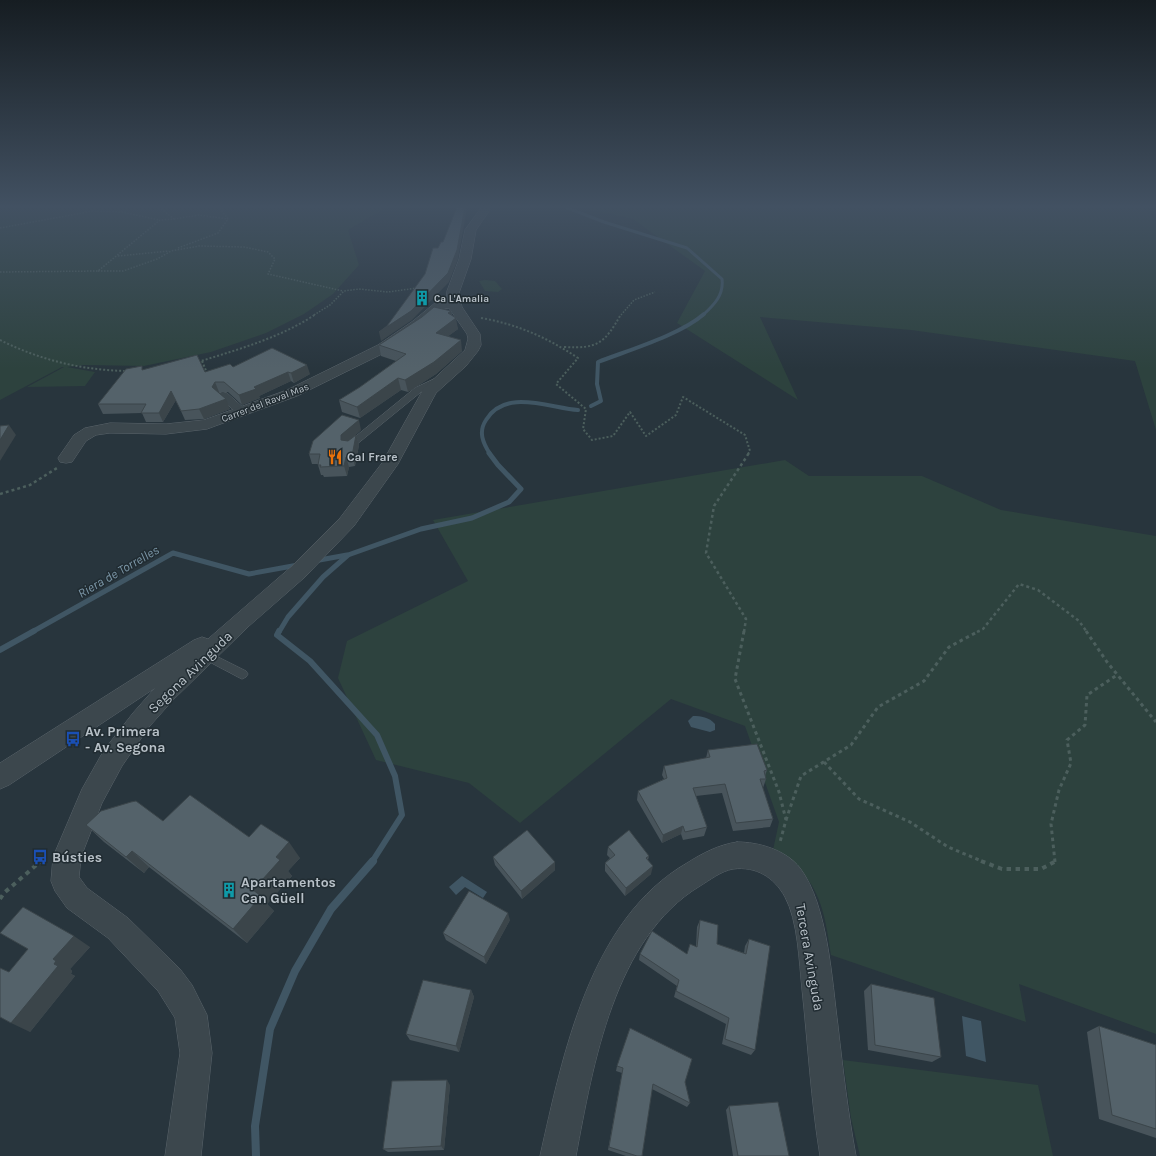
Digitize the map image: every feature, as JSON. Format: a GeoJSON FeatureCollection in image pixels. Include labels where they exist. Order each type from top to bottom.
{"type":"FeatureCollection","features":[{"type":"Feature","properties":{"kind":"street"},"geometry":{"type":"LineString","coordinates":[[0,777],[242,620],[298,572],[347,522],[376,485],[390,464],[429,391],[437,382],[456,367],[470,352],[474,344],[473,333],[454,303],[454,286],[464,261]]}},
{"type":"Feature","properties":{"kind":"street","name":"Carrer del Raval Mas"},"geometry":{"type":"LineString","coordinates":[[66,458],[80,438],[91,431],[110,428],[142,430],[189,427],[216,422],[292,393],[352,365],[408,332],[440,305],[454,303]]}},
{"type":"Feature","properties":{"kind":"street"},"geometry":{"type":"LineString","coordinates":[[223,395],[242,412]]}},
{"type":"Feature","properties":{"kind":"street","name":"Segona Avinguda"},"geometry":{"type":"LineString","coordinates":[[183,1156],[196,1053],[191,1015],[181,996],[169,980],[118,928],[77,898],[65,882],[67,857],[77,829],[91,798],[113,758],[141,720],[165,693],[242,620]]}},
{"type":"Feature","properties":{"kind":"street","name":"Tercera Avinguda"},"geometry":{"type":"LineString","coordinates":[[558,1156],[576,1074],[593,1017],[619,954],[634,930],[660,901],[701,868],[735,855],[752,856],[774,863],[790,878],[798,892],[808,928],[814,962],[834,1134],[838,1156]]}},
{"type":"Feature","properties":{"kind":"lane"},"geometry":{"type":"LineString","coordinates":[[348,447],[418,390],[437,382]]}},
{"type":"Feature","properties":{"kind":"lane"},"geometry":{"type":"LineString","coordinates":[[206,655],[242,674]]}},
{"type":"Feature","properties":{"kind":"path"},"geometry":{"type":"LineString","coordinates":[[98,271],[111,261]]}},
{"type":"Feature","properties":{"kind":"path"},"geometry":{"type":"LineString","coordinates":[[0,272],[123,271],[151,261]]}},
{"type":"Feature","properties":{"kind":"path"},"geometry":{"type":"LineString","coordinates":[[274,261],[268,274],[344,291],[359,289],[388,292],[454,286]]}},
{"type":"Feature","properties":{"kind":"path"},"geometry":{"type":"LineString","coordinates":[[196,362],[257,344],[295,328],[330,305],[344,291]]}},
{"type":"Feature","properties":{"kind":"path"},"geometry":{"type":"LineString","coordinates":[[563,347],[587,349],[602,343],[614,329],[623,311],[633,300],[655,292]]}},
{"type":"Feature","properties":{"kind":"path"},"geometry":{"type":"LineString","coordinates":[[463,318],[500,320],[538,334],[563,347],[578,358],[556,384],[586,409],[583,429],[592,440],[613,436],[630,412],[646,436],[676,415],[683,397],[745,435],[750,452],[714,506],[706,553],[746,620],[735,679],[779,792],[786,820]]}},
{"type":"Feature","properties":{"kind":"path"},"geometry":{"type":"LineString","coordinates":[[0,340],[46,360],[74,367],[97,370],[127,371]]}},
{"type":"Feature","properties":{"kind":"path"},"geometry":{"type":"LineString","coordinates":[[202,361],[212,386],[223,395]]}},
{"type":"Feature","properties":{"kind":"path"},"geometry":{"type":"LineString","coordinates":[[0,494],[37,482],[55,470],[66,458]]}},
{"type":"Feature","properties":{"kind":"path"},"geometry":{"type":"LineString","coordinates":[[774,863],[786,820],[801,776],[851,745],[878,707],[924,681],[949,647],[983,630],[1019,584],[1038,590],[1079,621],[1117,674],[1156,722]]}},
{"type":"Feature","properties":{"kind":"path"},"geometry":{"type":"LineString","coordinates":[[824,762],[859,799],[910,822],[948,847],[1002,869],[1041,869],[1056,861],[1051,824],[1059,790],[1071,763],[1067,740],[1085,725],[1087,694],[1117,674]]}},
{"type":"Feature","properties":{"kind":"path"},"geometry":{"type":"LineString","coordinates":[[0,899],[4,893],[49,854]]}},
{"type":"Feature","properties":{"kind":"green space"},"geometry":{"type":"Polygon","coordinates":[[[0,261],[358,261],[359,265],[333,294],[304,314],[266,333],[211,352],[144,366],[84,365],[67,367],[95,372],[85,386],[27,387],[64,367],[62,367],[0,400],[0,261]]]}},
{"type":"Feature","properties":{"kind":"green space"},"geometry":{"type":"Polygon","coordinates":[[[691,261],[1156,261],[1156,430],[1135,361],[911,330],[760,317],[798,400],[677,323],[705,271],[691,261]]]}},
{"type":"Feature","properties":{"kind":"green space"},"geometry":{"type":"Polygon","coordinates":[[[479,281],[495,281],[502,289],[498,292],[485,291],[479,281]]]}},
{"type":"Feature","properties":{"kind":"green space"},"geometry":{"type":"Polygon","coordinates":[[[785,460],[809,476],[922,476],[1001,510],[1156,536],[1156,1034],[1019,984],[1026,1022],[831,955],[825,920],[819,899],[814,889],[800,870],[773,850],[779,822],[745,726],[671,699],[520,823],[469,783],[376,760],[338,678],[347,641],[468,581],[433,520],[785,460]]]}},
{"type":"Feature","properties":{"kind":"green space"},"geometry":{"type":"Polygon","coordinates":[[[843,1060],[1038,1085],[1053,1156],[860,1156],[851,1118],[843,1060]]]}},
{"type":"Feature","properties":{"kind":"water"},"geometry":{"type":"Polygon","coordinates":[[[693,716],[708,718],[715,724],[715,730],[710,732],[691,727],[688,721],[693,716]]]}},
{"type":"Feature","properties":{"kind":"water"},"geometry":{"type":"Polygon","coordinates":[[[462,876],[487,892],[483,898],[465,887],[456,895],[449,887],[462,876]]]}},
{"type":"Feature","properties":{"kind":"water"},"geometry":{"type":"Polygon","coordinates":[[[962,1016],[981,1021],[986,1062],[966,1056],[962,1016]]]}},
{"type":"Feature","properties":{"kind":"building"},"geometry":{"type":"Polygon","coordinates":[[[429,261],[453,261],[448,273],[411,311],[379,332],[387,326],[425,274],[429,261]]]}},
{"type":"Feature","properties":{"kind":"building"},"geometry":{"type":"Polygon","coordinates":[[[434,307],[451,311],[448,313],[456,318],[436,333],[461,340],[434,362],[405,380],[398,378],[357,407],[339,400],[406,354],[379,345],[422,317],[434,307]]]}},
{"type":"Feature","properties":{"kind":"building"},"geometry":{"type":"Polygon","coordinates":[[[272,348],[307,365],[291,373],[288,372],[254,387],[256,389],[239,395],[224,382],[215,382],[212,387],[226,399],[199,409],[181,411],[171,391],[159,413],[141,413],[146,404],[98,404],[126,369],[142,366],[142,370],[197,355],[205,372],[230,364],[233,367],[272,348]]]}},
{"type":"Feature","properties":{"kind":"building"},"geometry":{"type":"Polygon","coordinates":[[[342,415],[359,420],[341,435],[341,440],[348,441],[356,435],[352,456],[346,457],[344,466],[320,467],[321,465],[318,465],[320,454],[309,454],[313,441],[342,415]]]}},
{"type":"Feature","properties":{"kind":"building"},"geometry":{"type":"Polygon","coordinates":[[[9,425],[0,440],[0,426],[9,425]]]}},
{"type":"Feature","properties":{"kind":"building"},"geometry":{"type":"Polygon","coordinates":[[[757,744],[767,770],[764,771],[766,779],[760,779],[773,819],[736,823],[725,784],[693,788],[707,827],[685,832],[683,826],[663,835],[638,791],[667,778],[664,766],[710,757],[708,750],[757,744]]]}},
{"type":"Feature","properties":{"kind":"building","name":"Apartamentos Can Güell"},"geometry":{"type":"Polygon","coordinates":[[[190,795],[249,837],[261,824],[289,842],[276,857],[280,860],[253,890],[261,896],[233,929],[132,851],[126,857],[86,825],[101,811],[136,801],[163,821],[190,795]]]}},
{"type":"Feature","properties":{"kind":"building"},"geometry":{"type":"Polygon","coordinates":[[[527,830],[555,862],[521,891],[493,857],[527,830]]]}},
{"type":"Feature","properties":{"kind":"building"},"geometry":{"type":"Polygon","coordinates":[[[629,830],[649,856],[646,858],[653,866],[626,888],[605,863],[615,855],[608,847],[629,830]]]}},
{"type":"Feature","properties":{"kind":"building"},"geometry":{"type":"Polygon","coordinates":[[[469,891],[508,913],[484,957],[443,933],[469,891]]]}},
{"type":"Feature","properties":{"kind":"building"},"geometry":{"type":"Polygon","coordinates":[[[23,907],[74,936],[53,959],[56,961],[54,964],[58,966],[11,1023],[0,1017],[0,968],[9,972],[28,949],[0,933],[23,907]]]}},
{"type":"Feature","properties":{"kind":"building"},"geometry":{"type":"Polygon","coordinates":[[[700,920],[718,925],[717,944],[746,954],[749,939],[770,946],[755,1050],[725,1039],[729,1018],[676,991],[679,980],[640,954],[652,931],[687,954],[690,944],[697,947],[700,920]]]}},
{"type":"Feature","properties":{"kind":"building"},"geometry":{"type":"Polygon","coordinates":[[[423,980],[471,990],[456,1046],[406,1034],[423,980]]]}},
{"type":"Feature","properties":{"kind":"building"},"geometry":{"type":"Polygon","coordinates":[[[871,984],[934,998],[941,1057],[875,1045],[871,984]]]}},
{"type":"Feature","properties":{"kind":"building"},"geometry":{"type":"Polygon","coordinates":[[[1099,1026],[1156,1045],[1156,1129],[1112,1115],[1099,1026]]]}},
{"type":"Feature","properties":{"kind":"building"},"geometry":{"type":"Polygon","coordinates":[[[630,1028],[692,1059],[685,1082],[690,1103],[653,1084],[642,1156],[637,1156],[609,1147],[623,1068],[617,1066],[630,1028]]]}},
{"type":"Feature","properties":{"kind":"building"},"geometry":{"type":"Polygon","coordinates":[[[447,1080],[441,1146],[383,1149],[392,1081],[447,1080]]]}},
{"type":"Feature","properties":{"kind":"building"},"geometry":{"type":"Polygon","coordinates":[[[778,1102],[789,1156],[738,1156],[729,1106],[778,1102]]]}},
{"type":"Feature","properties":{"kind":"waterway"},"geometry":{"type":"LineString","coordinates":[[702,261],[722,279],[720,295],[704,314]]}},
{"type":"Feature","properties":{"kind":"waterway"},"geometry":{"type":"LineString","coordinates":[[591,406],[601,401],[597,384],[598,362],[682,329],[704,314]]}},
{"type":"Feature","properties":{"kind":"waterway","name":"Riera de Torrelles"},"geometry":{"type":"LineString","coordinates":[[490,454],[482,437],[482,429],[486,420],[494,410],[504,405],[516,402],[529,402],[578,410]]}},
{"type":"Feature","properties":{"kind":"waterway","name":"Riera de Torrelles"},"geometry":{"type":"LineString","coordinates":[[279,632],[288,617],[323,577],[348,555],[421,529],[472,518],[509,502],[521,489],[498,465],[489,453]]}},
{"type":"Feature","properties":{"kind":"waterway","name":"Riera de Torrelles"},"geometry":{"type":"LineString","coordinates":[[32,632],[173,553],[249,574],[298,565]]}},
{"type":"Feature","properties":{"kind":"waterway","name":"Riera de Torrelles"},"geometry":{"type":"LineString","coordinates":[[314,561],[347,555]]}},
{"type":"Feature","properties":{"kind":"waterway","name":"Riera de Torrelles"},"geometry":{"type":"LineString","coordinates":[[0,650],[34,631]]}},
{"type":"Feature","properties":{"kind":"waterway"},"geometry":{"type":"LineString","coordinates":[[279,631],[277,635],[310,661],[377,735],[395,776],[402,815],[372,862]]}},
{"type":"Feature","properties":{"kind":"waterway"},"geometry":{"type":"LineString","coordinates":[[256,1156],[255,1126],[270,1029],[295,971],[331,909],[373,861]]}},
{"type":"Feature","properties":{"kind":"place","name":"Ca L'Amalia"},"geometry":{"type":"Point","coordinates":[422,298]}},
{"type":"Feature","properties":{"kind":"place","name":"Cal Frare"},"geometry":{"type":"Point","coordinates":[335,457]}},
{"type":"Feature","properties":{"kind":"place","name":"Av. Primera - Av. Segona"},"geometry":{"type":"Point","coordinates":[73,739]}},
{"type":"Feature","properties":{"kind":"place","name":"Bústies"},"geometry":{"type":"Point","coordinates":[40,857]}},
{"type":"Feature","properties":{"kind":"place","name":"Apartamentos Can Güell"},"geometry":{"type":"Point","coordinates":[229,890]}}]}
